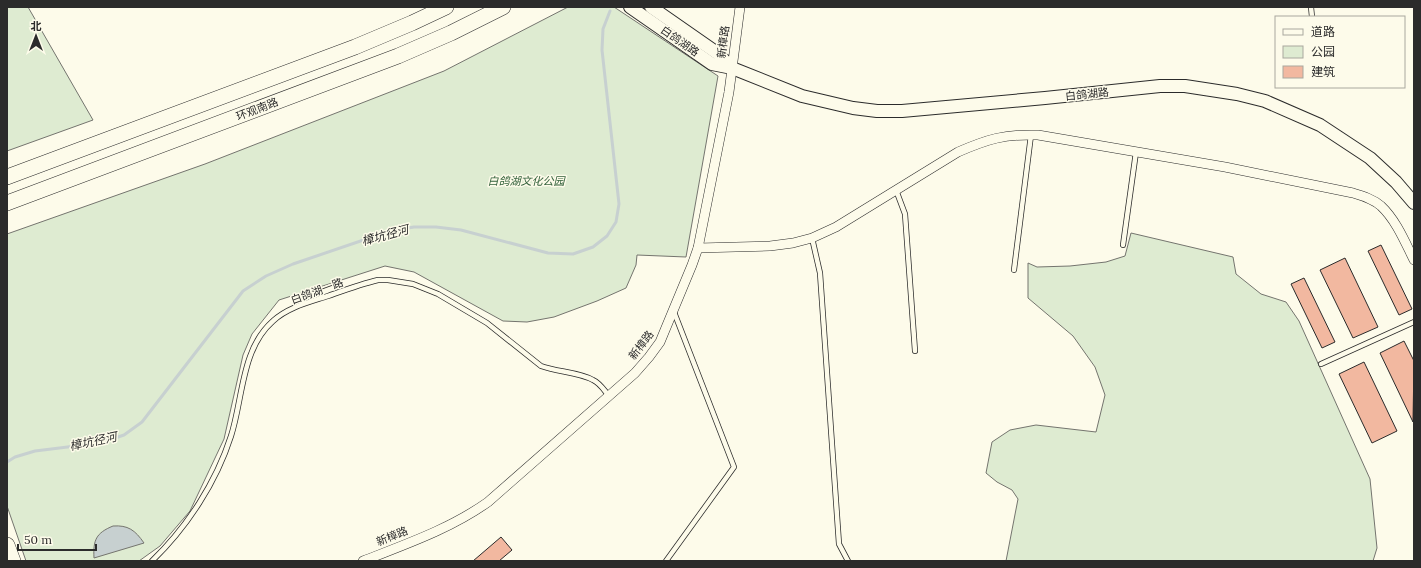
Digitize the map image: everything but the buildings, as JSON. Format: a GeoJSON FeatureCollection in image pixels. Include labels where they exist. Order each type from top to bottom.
{"type":"FeatureCollection","features":[{"type":"Feature","properties":{"kind":"main road"},"geometry":{"type":"LineString","coordinates":[[7,177],[355,46],[406,26],[446,7]]}},
{"type":"Feature","properties":{"kind":"main road","name":"环观南路"},"geometry":{"type":"LineString","coordinates":[[7,203],[398,56],[451,33],[503,7]]}},
{"type":"Feature","properties":{"kind":"main road"},"geometry":{"type":"LineString","coordinates":[[7,545],[13,561]]}},
{"type":"Feature","properties":{"kind":"street","name":"白鸽湖路"},"geometry":{"type":"LineString","coordinates":[[630,7],[712,64],[732,68],[802,96],[853,108],[877,111],[902,111],[1160,86],[1184,86],[1237,94],[1265,101],[1320,124],[1370,158],[1396,182],[1414,204]]}},
{"type":"Feature","properties":{"kind":"street","name":"白鸽湖路"},"geometry":{"type":"LineString","coordinates":[[651,7],[717,53],[732,68]]}},
{"type":"Feature","properties":{"kind":"street","name":"新樟路"},"geometry":{"type":"LineString","coordinates":[[363,561],[385,557],[470,515],[488,502],[649,358],[660,342],[698,248],[729,92],[740,7]]}},
{"type":"Feature","properties":{"kind":"street"},"geometry":{"type":"LineString","coordinates":[[698,248],[770,246],[793,243],[812,238],[836,227],[958,152],[978,143],[997,137],[1017,134],[1136,152],[1353,193],[1368,198],[1381,206],[1391,218],[1414,260]]}},
{"type":"Feature","properties":{"kind":"lane"},"geometry":{"type":"LineString","coordinates":[[1014,270],[1031,135]]}},
{"type":"Feature","properties":{"kind":"lane"},"geometry":{"type":"LineString","coordinates":[[1123,245],[1136,152]]}},
{"type":"Feature","properties":{"kind":"lane"},"geometry":{"type":"LineString","coordinates":[[896,190],[905,214],[915,351]]}},
{"type":"Feature","properties":{"kind":"lane"},"geometry":{"type":"LineString","coordinates":[[812,238],[820,273],[839,544],[848,561]]}},
{"type":"Feature","properties":{"kind":"lane","name":"白鸽湖一路"},"geometry":{"type":"LineString","coordinates":[[152,561],[187,522],[215,474],[231,437],[246,370],[258,340],[265,329],[274,320],[294,308],[378,280],[413,284],[438,294],[487,323],[541,366],[551,370],[584,376],[593,380],[601,386],[608,396]]}},
{"type":"Feature","properties":{"kind":"lane"},"geometry":{"type":"LineString","coordinates":[[666,561],[734,467],[673,311]]}},
{"type":"Feature","properties":{"kind":"lane"},"geometry":{"type":"LineString","coordinates":[[1321,364],[1414,322]]}},
{"type":"Feature","properties":{"kind":"green space"},"geometry":{"type":"Polygon","coordinates":[[[7,7],[28,7],[93,120],[7,151],[7,7]]]}},
{"type":"Feature","properties":{"kind":"green space","name":"白鸽湖文化公园"},"geometry":{"type":"Polygon","coordinates":[[[568,7],[614,7],[718,76],[686,257],[637,255],[636,265],[626,288],[597,301],[554,317],[527,322],[503,321],[414,272],[385,266],[279,300],[252,334],[243,355],[224,439],[190,511],[160,546],[139,561],[26,561],[7,506],[7,234],[205,164],[444,71],[568,7]]]}},
{"type":"Feature","properties":{"kind":"green space"},"geometry":{"type":"Polygon","coordinates":[[[1131,233],[1233,257],[1236,274],[1261,294],[1286,302],[1299,321],[1370,479],[1377,548],[1373,561],[1006,561],[1018,499],[1012,490],[997,482],[986,473],[992,442],[1010,430],[1036,425],[1096,432],[1105,395],[1095,367],[1073,336],[1028,298],[1028,263],[1037,267],[1070,266],[1106,262],[1125,256],[1131,233]]]}},
{"type":"Feature","properties":{"kind":"shaded area"},"geometry":{"type":"Polygon","coordinates":[[[113,526],[123,526],[131,529],[144,543],[94,558],[94,546],[99,534],[113,526]]]}},
{"type":"Feature","properties":{"kind":"waterway","name":"樟坑径河"},"geometry":{"type":"LineString","coordinates":[[7,462],[15,457],[35,451],[100,443],[124,435],[142,422],[243,291],[266,276],[293,264],[390,231],[414,227],[436,227],[461,230],[548,253],[573,254],[593,247],[607,236],[616,222],[619,204],[602,50],[603,29],[610,11]]}}]}
